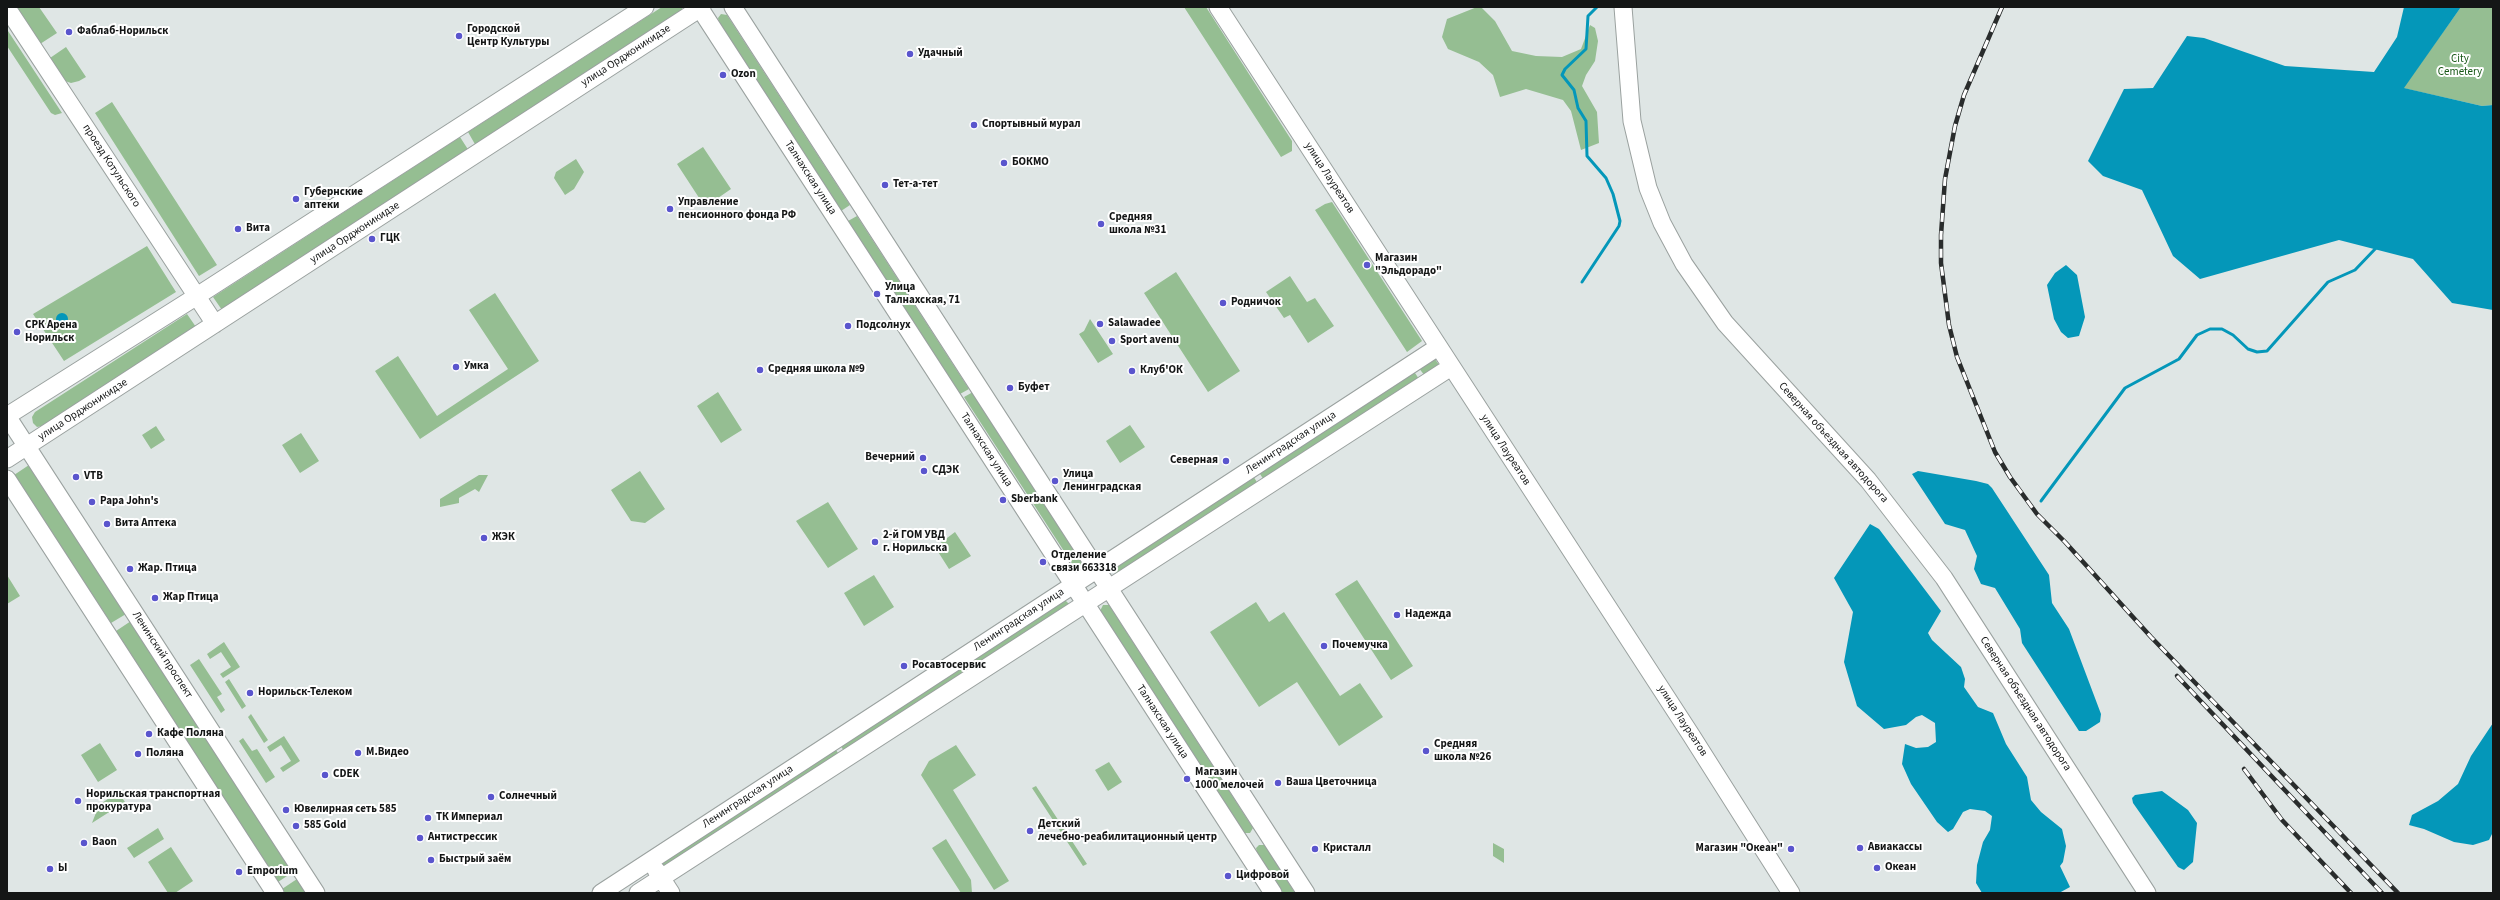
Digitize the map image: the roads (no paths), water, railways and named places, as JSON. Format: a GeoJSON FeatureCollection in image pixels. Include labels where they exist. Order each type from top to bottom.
{"type":"FeatureCollection","features":[{"type":"Feature","properties":{"kind":"street"},"geometry":{"type":"LineString","coordinates":[[7,416],[197,296],[645,7]]}},
{"type":"Feature","properties":{"kind":"street","name":"улица Орджоникидзе"},"geometry":{"type":"LineString","coordinates":[[7,459],[701,7]]}},
{"type":"Feature","properties":{"kind":"street","name":"Талнахская улица"},"geometry":{"type":"LineString","coordinates":[[701,7],[1273,893]]}},
{"type":"Feature","properties":{"kind":"street"},"geometry":{"type":"LineString","coordinates":[[733,7],[1098,569],[1306,893]]}},
{"type":"Feature","properties":{"kind":"street","name":"улица Лауреатов"},"geometry":{"type":"LineString","coordinates":[[1218,7],[1692,735],[1791,893]]}},
{"type":"Feature","properties":{"kind":"street","name":"Северная объездная автодорога"},"geometry":{"type":"LineString","coordinates":[[1623,7],[1632,122],[1648,188],[1662,223],[1684,264],[1725,323],[1868,480],[1944,578],[2147,893]]}},
{"type":"Feature","properties":{"kind":"street","name":"проезд Котульского"},"geometry":{"type":"LineString","coordinates":[[7,8],[215,324]]}},
{"type":"Feature","properties":{"kind":"street","name":"Ленинградская улица"},"geometry":{"type":"LineString","coordinates":[[601,893],[1438,347]]}},
{"type":"Feature","properties":{"kind":"street","name":"Ленинградская улица"},"geometry":{"type":"LineString","coordinates":[[640,893],[1451,367]]}},
{"type":"Feature","properties":{"kind":"street","name":"Ленинский проспект"},"geometry":{"type":"LineString","coordinates":[[7,416],[316,893]]}},
{"type":"Feature","properties":{"kind":"street"},"geometry":{"type":"LineString","coordinates":[[7,479],[275,893]]}},
{"type":"Feature","properties":{"kind":"street"},"geometry":{"type":"LineString","coordinates":[[650,861],[671,893]]}},
{"type":"Feature","properties":{"kind":"street"},"geometry":{"type":"LineString","coordinates":[[629,874],[640,893]]}},
{"type":"Feature","properties":{"kind":"water"},"geometry":{"type":"Polygon","coordinates":[[[2404,7],[2461,7],[2404,88],[2482,106],[2493,105],[2493,310],[2452,303],[2413,259],[2339,240],[2200,279],[2173,256],[2142,190],[2103,176],[2088,161],[2124,89],[2153,88],[2187,36],[2204,38],[2285,66],[2374,72],[2397,37],[2404,7]]]}},
{"type":"Feature","properties":{"kind":"water"},"geometry":{"type":"Polygon","coordinates":[[[2066,265],[2077,275],[2085,317],[2079,336],[2068,338],[2061,332],[2054,319],[2047,285],[2055,273],[2066,265]]]}},
{"type":"Feature","properties":{"kind":"water"},"geometry":{"type":"Polygon","coordinates":[[[64,313],[67,314],[67,324],[60,325],[57,324],[56,317],[57,314],[64,313]]]}},
{"type":"Feature","properties":{"kind":"water"},"geometry":{"type":"Polygon","coordinates":[[[1918,471],[1976,481],[1988,484],[1992,488],[2049,575],[2052,603],[2069,629],[2101,714],[2100,722],[2086,731],[2079,731],[2022,643],[2020,629],[1995,588],[1981,584],[1974,569],[1977,556],[1965,530],[1945,524],[1912,474],[1918,471]]]}},
{"type":"Feature","properties":{"kind":"water"},"geometry":{"type":"Polygon","coordinates":[[[1870,524],[1879,529],[1941,611],[1928,633],[1932,640],[1961,667],[1965,679],[1964,687],[1978,707],[1993,713],[2006,744],[2027,777],[2031,800],[2041,812],[2062,829],[2066,846],[2063,862],[2060,866],[2070,887],[2059,893],[1982,893],[1976,883],[1977,865],[1983,842],[1990,830],[1992,816],[1985,811],[1970,809],[1963,812],[1953,829],[1948,832],[1937,822],[1911,784],[1902,764],[1905,744],[1916,748],[1928,747],[1936,742],[1935,723],[1922,715],[1916,717],[1906,725],[1884,729],[1857,706],[1844,662],[1853,612],[1834,578],[1870,524]]]}},
{"type":"Feature","properties":{"kind":"water"},"geometry":{"type":"Polygon","coordinates":[[[2493,723],[2493,832],[2489,840],[2473,845],[2454,842],[2424,829],[2409,825],[2412,815],[2438,801],[2458,784],[2471,756],[2493,723]]]}},
{"type":"Feature","properties":{"kind":"water"},"geometry":{"type":"Polygon","coordinates":[[[2162,791],[2188,810],[2197,823],[2193,862],[2184,870],[2178,867],[2133,803],[2132,798],[2135,795],[2162,791]]]}},
{"type":"Feature","properties":{"kind":"waterway"},"geometry":{"type":"LineString","coordinates":[[1582,282],[1619,226],[1620,221],[1613,194],[1606,178],[1587,156],[1586,121],[1578,108],[1574,90],[1562,75],[1565,69],[1586,49],[1588,16],[1597,7]]}},
{"type":"Feature","properties":{"kind":"waterway"},"geometry":{"type":"LineString","coordinates":[[2041,501],[2125,388],[2179,359],[2197,335],[2210,329],[2222,329],[2233,335],[2248,349],[2257,352],[2267,351],[2328,282],[2355,270],[2376,248]]}},
{"type":"Feature","properties":{"kind":"railway"},"geometry":{"type":"LineString","coordinates":[[2002,7],[1964,95],[1955,126],[1945,179],[1941,235],[1941,263],[1949,325],[1957,357],[1995,452],[2010,477],[2037,514],[2065,542],[2151,637],[2398,893]]}},
{"type":"Feature","properties":{"kind":"railway"},"geometry":{"type":"LineString","coordinates":[[2177,676],[2382,893]]}},
{"type":"Feature","properties":{"kind":"railway"},"geometry":{"type":"LineString","coordinates":[[2244,769],[2282,820],[2351,893]]}},
{"type":"Feature","properties":{"kind":"place","name":"Фаблаб-Норильск"},"geometry":{"type":"Point","coordinates":[69,32]}},
{"type":"Feature","properties":{"kind":"place","name":"Городской Центр Культуры"},"geometry":{"type":"Point","coordinates":[459,36]}},
{"type":"Feature","properties":{"kind":"place","name":"Удачный"},"geometry":{"type":"Point","coordinates":[910,54]}},
{"type":"Feature","properties":{"kind":"place","name":"Ozon"},"geometry":{"type":"Point","coordinates":[723,75]}},
{"type":"Feature","properties":{"kind":"place","name":"Спортывный мурал"},"geometry":{"type":"Point","coordinates":[974,125]}},
{"type":"Feature","properties":{"kind":"place","name":"БОКМО"},"geometry":{"type":"Point","coordinates":[1004,163]}},
{"type":"Feature","properties":{"kind":"place","name":"Тет-а-тет"},"geometry":{"type":"Point","coordinates":[885,185]}},
{"type":"Feature","properties":{"kind":"place","name":"Губернские аптеки"},"geometry":{"type":"Point","coordinates":[296,199]}},
{"type":"Feature","properties":{"kind":"place","name":"Управление пенсионного фонда РФ"},"geometry":{"type":"Point","coordinates":[670,209]}},
{"type":"Feature","properties":{"kind":"place","name":"Средняя школа №31"},"geometry":{"type":"Point","coordinates":[1101,224]}},
{"type":"Feature","properties":{"kind":"place","name":"Вита"},"geometry":{"type":"Point","coordinates":[238,229]}},
{"type":"Feature","properties":{"kind":"place","name":"ГЦК"},"geometry":{"type":"Point","coordinates":[372,239]}},
{"type":"Feature","properties":{"kind":"place","name":"Магазин \"Эльдорадо\""},"geometry":{"type":"Point","coordinates":[1367,265]}},
{"type":"Feature","properties":{"kind":"place","name":"Улица Талнахская, 71"},"geometry":{"type":"Point","coordinates":[877,294]}},
{"type":"Feature","properties":{"kind":"place","name":"Родничок"},"geometry":{"type":"Point","coordinates":[1223,303]}},
{"type":"Feature","properties":{"kind":"place","name":"Salawadee"},"geometry":{"type":"Point","coordinates":[1100,324]}},
{"type":"Feature","properties":{"kind":"place","name":"Подсолнух"},"geometry":{"type":"Point","coordinates":[848,326]}},
{"type":"Feature","properties":{"kind":"place","name":"СРК Арена Норильск"},"geometry":{"type":"Point","coordinates":[17,332]}},
{"type":"Feature","properties":{"kind":"place","name":"Sport avenu"},"geometry":{"type":"Point","coordinates":[1112,341]}},
{"type":"Feature","properties":{"kind":"place","name":"Умка"},"geometry":{"type":"Point","coordinates":[456,367]}},
{"type":"Feature","properties":{"kind":"place","name":"Средняя школа №9"},"geometry":{"type":"Point","coordinates":[760,370]}},
{"type":"Feature","properties":{"kind":"place","name":"Клуб'ОК"},"geometry":{"type":"Point","coordinates":[1132,371]}},
{"type":"Feature","properties":{"kind":"place","name":"Буфет"},"geometry":{"type":"Point","coordinates":[1010,388]}},
{"type":"Feature","properties":{"kind":"place","name":"Вечерний"},"geometry":{"type":"Point","coordinates":[923,458]}},
{"type":"Feature","properties":{"kind":"place","name":"Северная"},"geometry":{"type":"Point","coordinates":[1226,461]}},
{"type":"Feature","properties":{"kind":"place","name":"СДЭК"},"geometry":{"type":"Point","coordinates":[924,471]}},
{"type":"Feature","properties":{"kind":"place","name":"VTB"},"geometry":{"type":"Point","coordinates":[76,477]}},
{"type":"Feature","properties":{"kind":"place","name":"Улица Ленинградская"},"geometry":{"type":"Point","coordinates":[1055,481]}},
{"type":"Feature","properties":{"kind":"place","name":"Sberbank"},"geometry":{"type":"Point","coordinates":[1003,500]}},
{"type":"Feature","properties":{"kind":"place","name":"Papa John's"},"geometry":{"type":"Point","coordinates":[92,502]}},
{"type":"Feature","properties":{"kind":"place","name":"Вита Аптека"},"geometry":{"type":"Point","coordinates":[107,524]}},
{"type":"Feature","properties":{"kind":"place","name":"ЖЭК"},"geometry":{"type":"Point","coordinates":[484,538]}},
{"type":"Feature","properties":{"kind":"place","name":"2-й ГОМ УВД г. Норильска"},"geometry":{"type":"Point","coordinates":[875,542]}},
{"type":"Feature","properties":{"kind":"place","name":"Отделение связи 663318"},"geometry":{"type":"Point","coordinates":[1043,562]}},
{"type":"Feature","properties":{"kind":"place","name":"Жар. Птица"},"geometry":{"type":"Point","coordinates":[130,569]}},
{"type":"Feature","properties":{"kind":"place","name":"Жар Птица"},"geometry":{"type":"Point","coordinates":[155,598]}},
{"type":"Feature","properties":{"kind":"place","name":"Надежда"},"geometry":{"type":"Point","coordinates":[1397,615]}},
{"type":"Feature","properties":{"kind":"place","name":"Почемучка"},"geometry":{"type":"Point","coordinates":[1324,646]}},
{"type":"Feature","properties":{"kind":"place","name":"Росавтосервис"},"geometry":{"type":"Point","coordinates":[904,666]}},
{"type":"Feature","properties":{"kind":"place","name":"Норильск-Телеком"},"geometry":{"type":"Point","coordinates":[250,693]}},
{"type":"Feature","properties":{"kind":"place","name":"Кафе Поляна"},"geometry":{"type":"Point","coordinates":[149,734]}},
{"type":"Feature","properties":{"kind":"place","name":"Средняя школа №26"},"geometry":{"type":"Point","coordinates":[1426,751]}},
{"type":"Feature","properties":{"kind":"place","name":"М.Видео"},"geometry":{"type":"Point","coordinates":[358,753]}},
{"type":"Feature","properties":{"kind":"place","name":"Поляна"},"geometry":{"type":"Point","coordinates":[138,754]}},
{"type":"Feature","properties":{"kind":"place","name":"CDEK"},"geometry":{"type":"Point","coordinates":[325,775]}},
{"type":"Feature","properties":{"kind":"place","name":"Магазин 1000 мелочей"},"geometry":{"type":"Point","coordinates":[1187,779]}},
{"type":"Feature","properties":{"kind":"place","name":"Ваша Цветочница"},"geometry":{"type":"Point","coordinates":[1278,783]}},
{"type":"Feature","properties":{"kind":"place","name":"Солнечный"},"geometry":{"type":"Point","coordinates":[491,797]}},
{"type":"Feature","properties":{"kind":"place","name":"Норильская транспортная прокуратура"},"geometry":{"type":"Point","coordinates":[78,801]}},
{"type":"Feature","properties":{"kind":"place","name":"Ювелирная сеть 585"},"geometry":{"type":"Point","coordinates":[286,810]}},
{"type":"Feature","properties":{"kind":"place","name":"ТК Империал"},"geometry":{"type":"Point","coordinates":[428,818]}},
{"type":"Feature","properties":{"kind":"place","name":"585 Gold"},"geometry":{"type":"Point","coordinates":[296,826]}},
{"type":"Feature","properties":{"kind":"place","name":"Детский лечебно-реабилитационный центр"},"geometry":{"type":"Point","coordinates":[1030,831]}},
{"type":"Feature","properties":{"kind":"place","name":"Антистрессик"},"geometry":{"type":"Point","coordinates":[420,838]}},
{"type":"Feature","properties":{"kind":"place","name":"Baon"},"geometry":{"type":"Point","coordinates":[84,843]}},
{"type":"Feature","properties":{"kind":"place","name":"Авиакассы"},"geometry":{"type":"Point","coordinates":[1860,848]}},
{"type":"Feature","properties":{"kind":"place","name":"Кристалл"},"geometry":{"type":"Point","coordinates":[1315,849]}},
{"type":"Feature","properties":{"kind":"place","name":"Магазин \"Океан\""},"geometry":{"type":"Point","coordinates":[1791,849]}},
{"type":"Feature","properties":{"kind":"place","name":"Быстрый заём"},"geometry":{"type":"Point","coordinates":[431,860]}},
{"type":"Feature","properties":{"kind":"place","name":"Океан"},"geometry":{"type":"Point","coordinates":[1877,868]}},
{"type":"Feature","properties":{"kind":"place","name":"Ы"},"geometry":{"type":"Point","coordinates":[50,869]}},
{"type":"Feature","properties":{"kind":"place","name":"Emporium"},"geometry":{"type":"Point","coordinates":[239,872]}},
{"type":"Feature","properties":{"kind":"place","name":"Цифровой"},"geometry":{"type":"Point","coordinates":[1228,876]}},
{"type":"Feature","properties":{"kind":"park label","name":"City Cemetery"},"geometry":{"type":"Point","coordinates":[2460,66]}}]}
